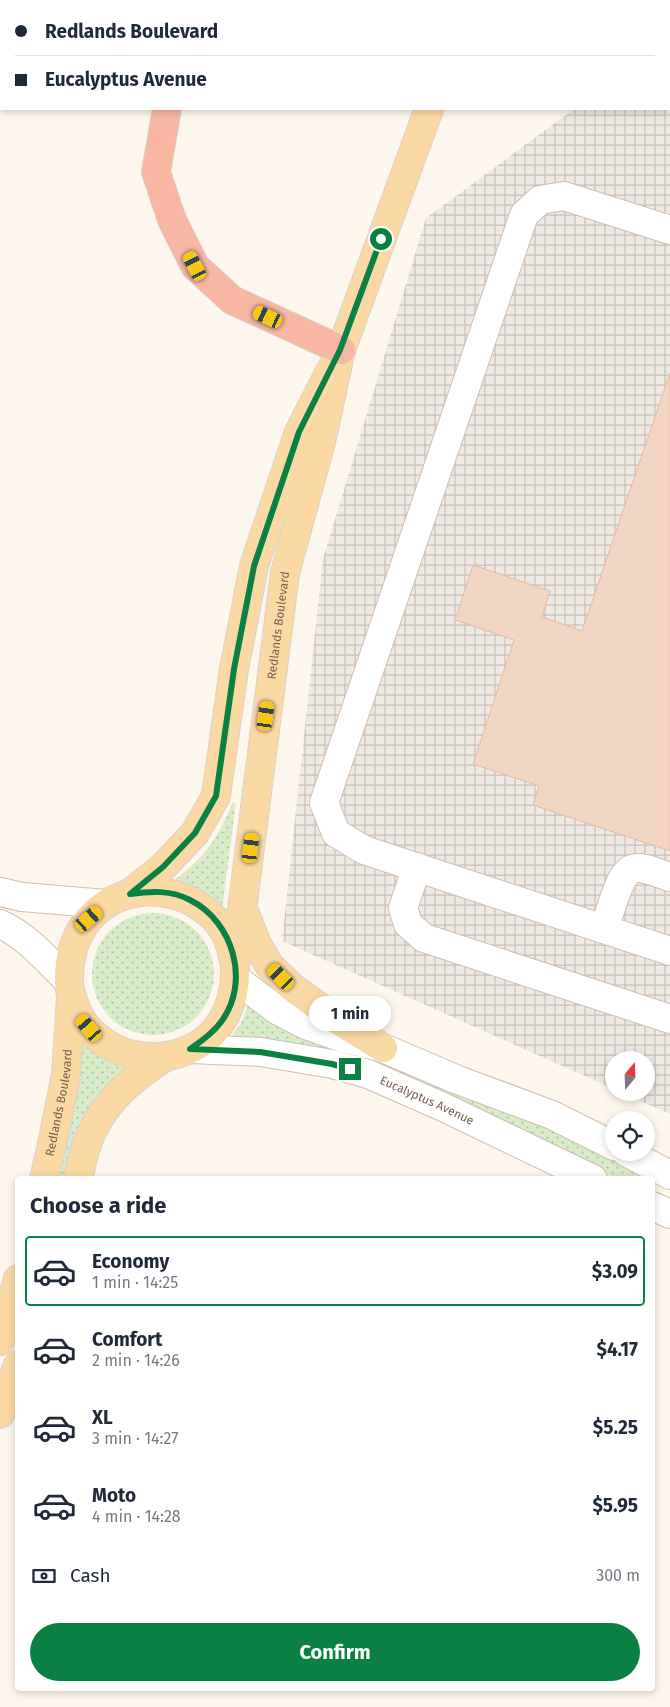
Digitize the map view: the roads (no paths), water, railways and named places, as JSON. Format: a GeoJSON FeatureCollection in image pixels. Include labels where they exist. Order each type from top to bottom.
{"type":"FeatureCollection","features":[{"type":"Feature","properties":{"kind":"highway"},"geometry":{"type":"LineString","coordinates":[[168,110],[156,172],[172,220],[195,266],[232,300],[340,350]]}},
{"type":"Feature","properties":{"kind":"main road","name":"Redlands Boulevard"},"geometry":{"type":"LineString","coordinates":[[118,899],[163,867],[195,833],[216,796],[234,669],[254,566],[299,432],[340,350],[429,110]]}},
{"type":"Feature","properties":{"kind":"main road","name":"Redlands Boulevard"},"geometry":{"type":"LineString","coordinates":[[236,972],[285,572],[321,442],[340,350]]}},
{"type":"Feature","properties":{"kind":"main road"},"geometry":{"type":"LineString","coordinates":[[79,1176],[90,1136],[101,1114],[134,1078],[208,1037],[222,1020],[232,1000],[236,972],[231,945],[221,927],[207,912],[190,900],[164,892],[151,891],[118,899],[89,919],[76,938],[70,959],[70,989],[81,1019],[97,1037],[117,1050],[141,1057],[177,1053]]}},
{"type":"Feature","properties":{"kind":"main road"},"geometry":{"type":"LineString","coordinates":[[244,909],[256,942],[269,965],[293,988],[333,1017],[383,1048]]}},
{"type":"Feature","properties":{"kind":"main road","name":"Redlands Boulevard"},"geometry":{"type":"LineString","coordinates":[[45,1176],[66,1075],[70,989]]}},
{"type":"Feature","properties":{"kind":"main road"},"geometry":{"type":"LineString","coordinates":[[0,1341],[15,1288]]}},
{"type":"Feature","properties":{"kind":"main road"},"geometry":{"type":"LineString","coordinates":[[0,1414],[15,1373]]}},
{"type":"Feature","properties":{"kind":"street"},"geometry":{"type":"LineString","coordinates":[[670,230],[564,196],[540,200],[524,215],[324,802],[336,833],[364,850],[670,951]]}},
{"type":"Feature","properties":{"kind":"street"},"geometry":{"type":"LineString","coordinates":[[417,867],[403,908],[408,924],[424,938],[670,1019]]}},
{"type":"Feature","properties":{"kind":"street"},"geometry":{"type":"LineString","coordinates":[[604,929],[623,875],[632,869],[646,869],[670,877]]}},
{"type":"Feature","properties":{"kind":"street"},"geometry":{"type":"LineString","coordinates":[[0,892],[22,896],[118,899]]}},
{"type":"Feature","properties":{"kind":"street"},"geometry":{"type":"LineString","coordinates":[[0,924],[11,929],[34,948],[70,989]]}},
{"type":"Feature","properties":{"kind":"street"},"geometry":{"type":"LineString","coordinates":[[236,972],[276,1010],[306,1025],[343,1038],[383,1048],[458,1080],[552,1115],[605,1142]]}},
{"type":"Feature","properties":{"kind":"street","name":"Eucalyptus Avenue"},"geometry":{"type":"LineString","coordinates":[[177,1053],[260,1052],[332,1064],[368,1074],[444,1107],[587,1176]]}},
{"type":"Feature","properties":{"kind":"street"},"geometry":{"type":"LineString","coordinates":[[643,1161],[670,1175]]}},
{"type":"Feature","properties":{"kind":"street"},"geometry":{"type":"LineString","coordinates":[[655,1207],[670,1214]]}}]}
